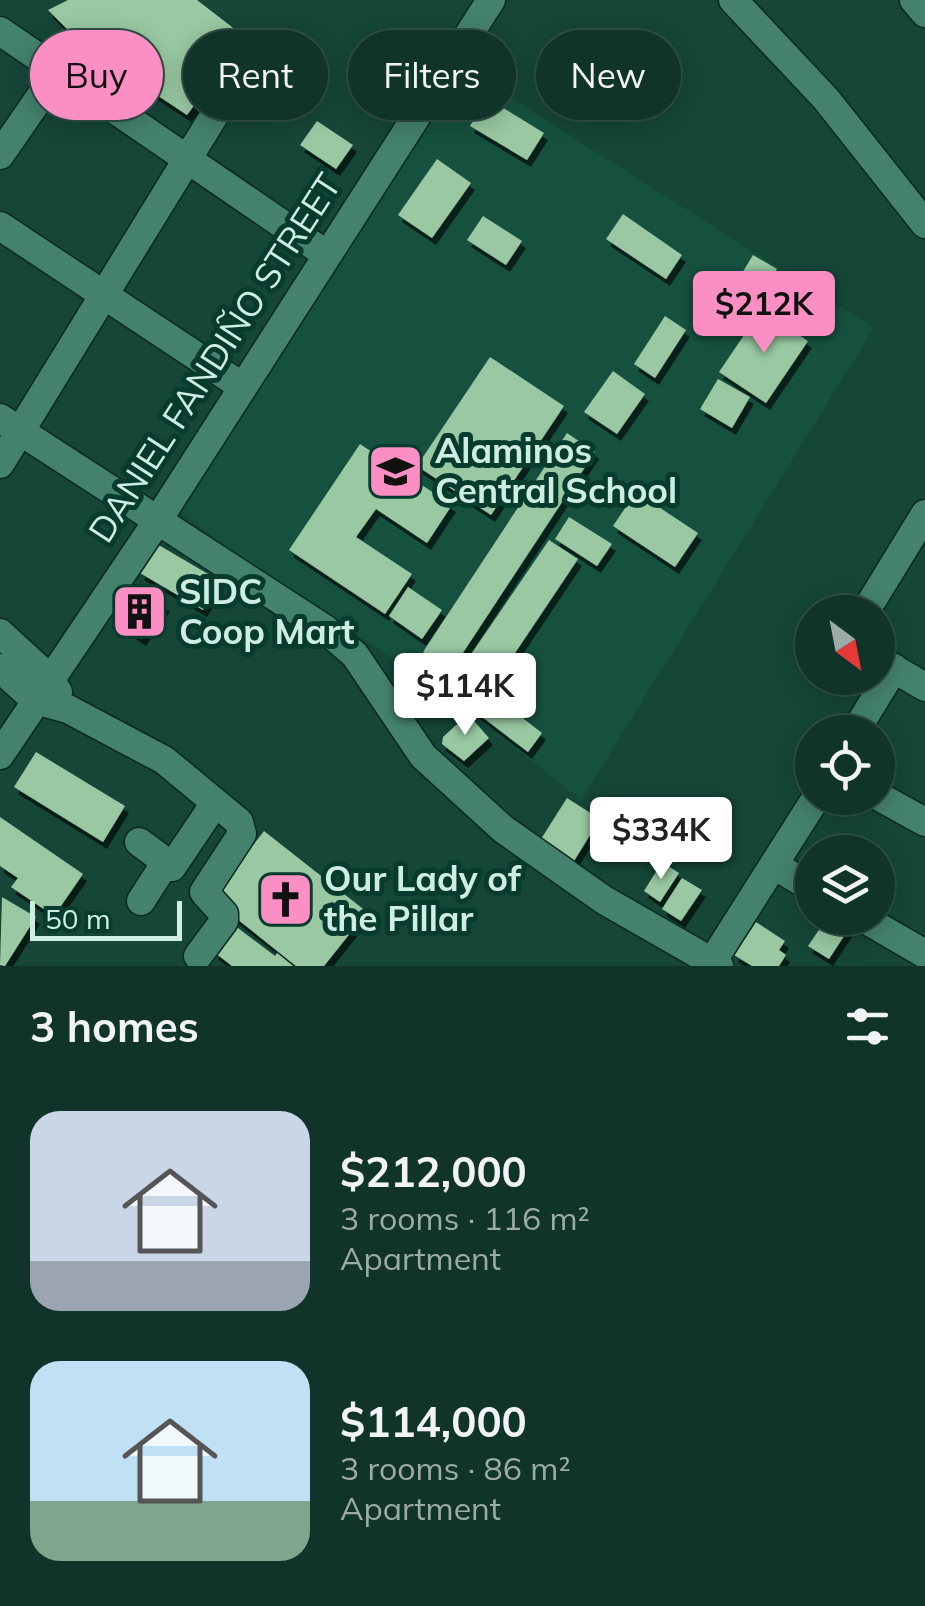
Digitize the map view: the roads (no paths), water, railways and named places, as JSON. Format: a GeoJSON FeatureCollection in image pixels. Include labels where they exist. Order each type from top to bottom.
{"type":"FeatureCollection","features":[{"type":"Feature","properties":{"kind":"street","name":"DANIEL FANDIÑO STREET"},"geometry":{"type":"LineString","coordinates":[[0,756],[156,523],[492,0]]}},
{"type":"Feature","properties":{"kind":"street"},"geometry":{"type":"LineString","coordinates":[[732,0],[826,99],[925,224]]}},
{"type":"Feature","properties":{"kind":"street"},"geometry":{"type":"LineString","coordinates":[[914,0],[925,13]]}},
{"type":"Feature","properties":{"kind":"street"},"geometry":{"type":"LineString","coordinates":[[0,31],[30,52]]}},
{"type":"Feature","properties":{"kind":"street"},"geometry":{"type":"LineString","coordinates":[[0,156],[30,112]]}},
{"type":"Feature","properties":{"kind":"street"},"geometry":{"type":"LineString","coordinates":[[134,120],[326,254]]}},
{"type":"Feature","properties":{"kind":"street"},"geometry":{"type":"LineString","coordinates":[[0,464],[11,425],[102,294],[211,120]]}},
{"type":"Feature","properties":{"kind":"street"},"geometry":{"type":"LineString","coordinates":[[0,226],[243,388]]}},
{"type":"Feature","properties":{"kind":"street"},"geometry":{"type":"LineString","coordinates":[[11,425],[156,523],[325,629],[355,654],[423,756],[503,829],[604,900],[716,964],[805,815]]}},
{"type":"Feature","properties":{"kind":"street"},"geometry":{"type":"LineString","coordinates":[[879,595],[916,549],[925,514]]}},
{"type":"Feature","properties":{"kind":"street"},"geometry":{"type":"LineString","coordinates":[[0,633],[42,689]]}},
{"type":"Feature","properties":{"kind":"street"},"geometry":{"type":"LineString","coordinates":[[0,668],[164,760],[238,822],[242,834],[204,892]]}},
{"type":"Feature","properties":{"kind":"street"},"geometry":{"type":"LineString","coordinates":[[895,669],[925,687]]}},
{"type":"Feature","properties":{"kind":"street"},"geometry":{"type":"LineString","coordinates":[[140,901],[215,803]]}},
{"type":"Feature","properties":{"kind":"street"},"geometry":{"type":"LineString","coordinates":[[895,805],[925,822]]}},
{"type":"Feature","properties":{"kind":"street"},"geometry":{"type":"LineString","coordinates":[[139,842],[204,892],[224,914],[224,921],[198,956]]}},
{"type":"Feature","properties":{"kind":"street"},"geometry":{"type":"LineString","coordinates":[[774,865],[795,878]]}},
{"type":"Feature","properties":{"kind":"street"},"geometry":{"type":"LineString","coordinates":[[892,935],[925,954]]}},
{"type":"Feature","properties":{"kind":"place","name":"Alaminos Central School"},"geometry":{"type":"Point","coordinates":[396,471]}},
{"type":"Feature","properties":{"kind":"place","name":"SIDC Coop Mart"},"geometry":{"type":"Point","coordinates":[140,612]}},
{"type":"Feature","properties":{"kind":"place","name":"Our Lady of the Pillar"},"geometry":{"type":"Point","coordinates":[285,899]}}]}
